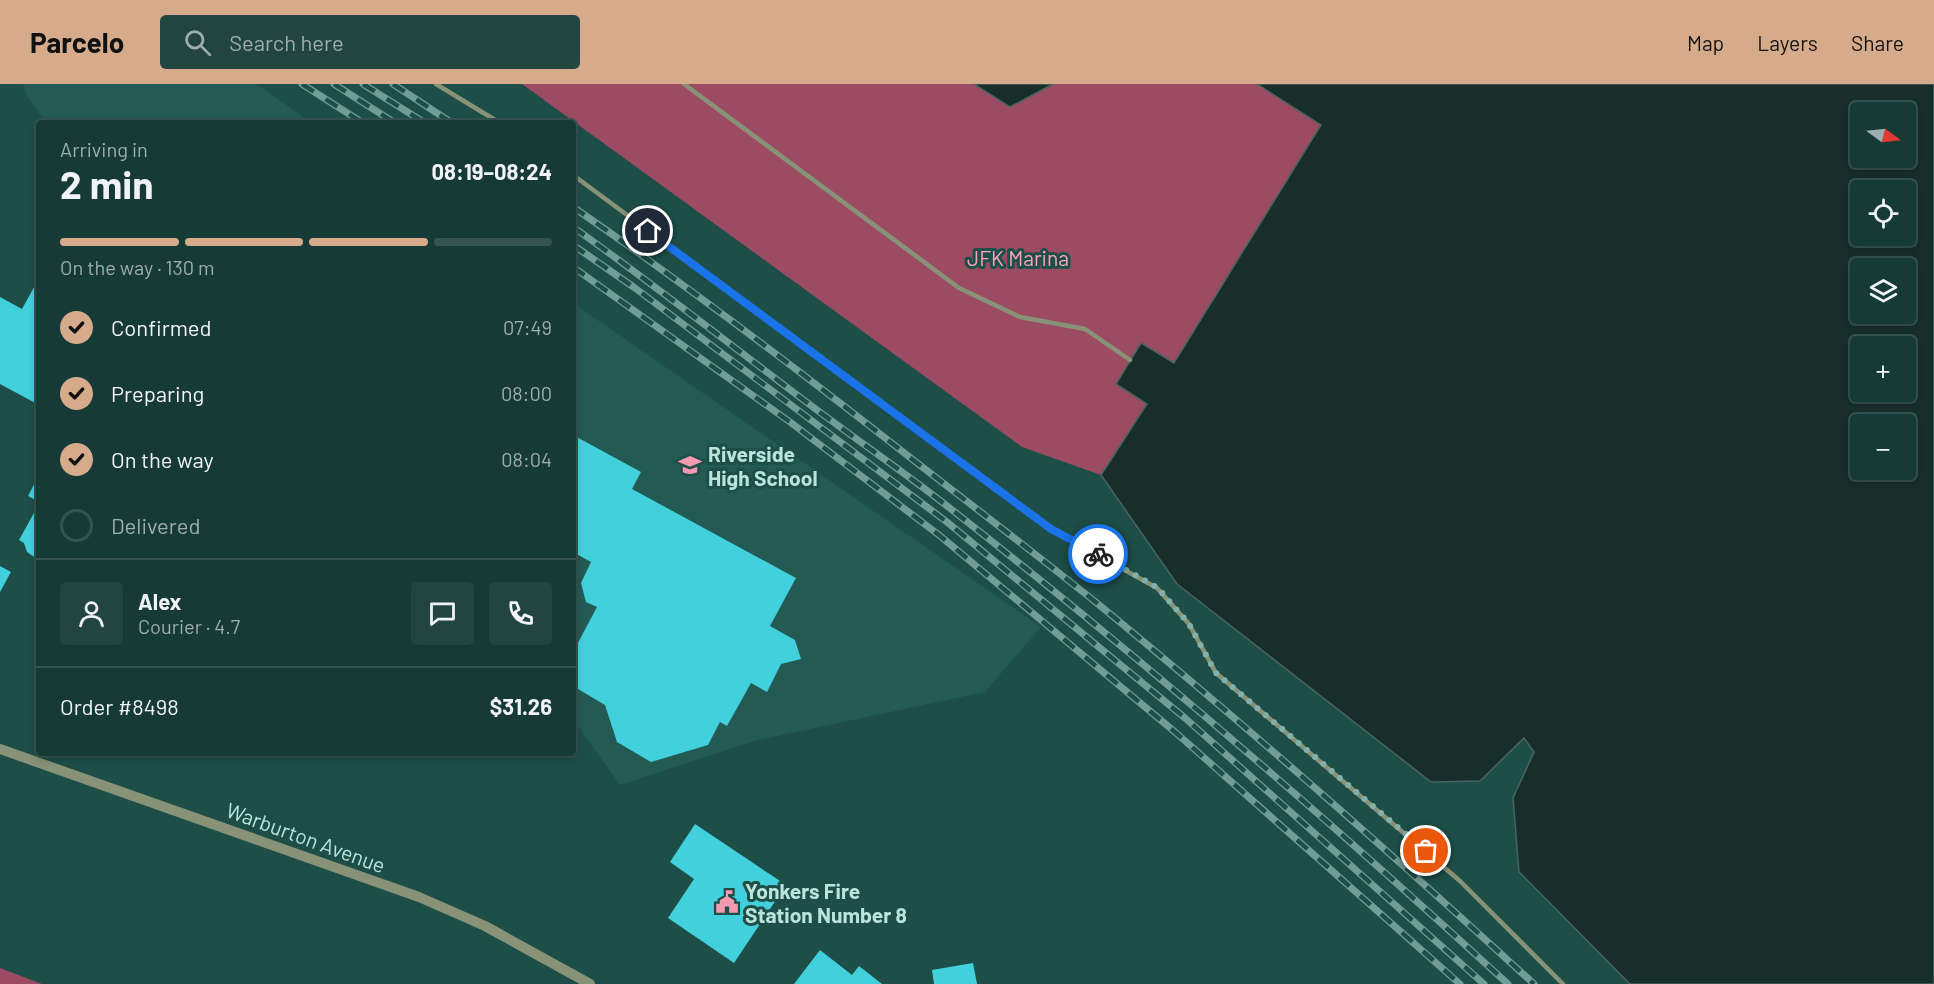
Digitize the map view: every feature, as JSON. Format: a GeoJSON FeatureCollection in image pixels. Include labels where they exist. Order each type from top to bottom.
{"type":"FeatureCollection","features":[{"type":"Feature","properties":{"kind":"street","name":"Warburton Avenue"},"geometry":{"type":"LineString","coordinates":[[0,749],[419,897],[485,926],[590,984]]}},
{"type":"Feature","properties":{"kind":"lane"},"geometry":{"type":"LineString","coordinates":[[436,84],[495,120]]}},
{"type":"Feature","properties":{"kind":"lane"},"geometry":{"type":"LineString","coordinates":[[684,84],[959,288],[1020,317],[1085,329],[1130,360]]}},
{"type":"Feature","properties":{"kind":"lane"},"geometry":{"type":"LineString","coordinates":[[576,178],[1051,529],[1158,588],[1189,624],[1216,673],[1461,881],[1563,984]]}},
{"type":"Feature","properties":{"kind":"shaded area"},"geometry":{"type":"Polygon","coordinates":[[[23,84],[256,84],[308,120],[44,120],[27,96],[23,84]]]}},
{"type":"Feature","properties":{"kind":"shaded area","name":"Riverside High School"},"geometry":{"type":"Polygon","coordinates":[[[576,305],[1041,627],[985,692],[754,741],[620,785],[576,723],[576,305]]]}},
{"type":"Feature","properties":{"kind":"green space","name":"JFK Marina"},"geometry":{"type":"Polygon","coordinates":[[[522,84],[974,84],[1010,107],[1053,84],[1257,84],[1321,124],[1174,363],[1101,475],[1022,447],[576,123],[576,120],[572,120],[522,84]]]}},
{"type":"Feature","properties":{"kind":"green space"},"geometry":{"type":"Polygon","coordinates":[[[0,968],[42,984],[0,984],[0,968]]]}},
{"type":"Feature","properties":{"kind":"water"},"geometry":{"type":"Polygon","coordinates":[[[974,84],[1053,84],[1010,107],[974,84]]]}},
{"type":"Feature","properties":{"kind":"water"},"geometry":{"type":"Polygon","coordinates":[[[1257,84],[1934,84],[1934,984],[1630,984],[1519,872],[1513,798],[1534,752],[1524,738],[1480,781],[1431,782],[1177,584],[1101,475],[1147,404],[1116,384],[1141,343],[1174,363],[1321,125],[1257,84]]]}},
{"type":"Feature","properties":{"kind":"building"},"geometry":{"type":"Polygon","coordinates":[[[36,283],[36,403],[0,384],[0,297],[22,309],[36,283]]]}},
{"type":"Feature","properties":{"kind":"building"},"geometry":{"type":"Polygon","coordinates":[[[576,437],[641,472],[632,489],[796,578],[770,626],[795,640],[801,659],[781,664],[767,692],[751,683],[727,726],[720,722],[708,745],[651,762],[617,742],[605,705],[576,688],[576,646],[597,607],[586,602],[581,583],[591,562],[576,554],[576,437]]]}},
{"type":"Feature","properties":{"kind":"building"},"geometry":{"type":"Polygon","coordinates":[[[36,481],[36,500],[28,496],[36,481]]]}},
{"type":"Feature","properties":{"kind":"building"},"geometry":{"type":"Polygon","coordinates":[[[36,509],[36,558],[27,552],[24,543],[19,540],[36,509]]]}},
{"type":"Feature","properties":{"kind":"building"},"geometry":{"type":"Polygon","coordinates":[[[0,566],[11,572],[0,592],[0,566]]]}},
{"type":"Feature","properties":{"kind":"building","name":"Yonkers Fire Station Number 8"},"geometry":{"type":"Polygon","coordinates":[[[695,824],[786,885],[734,963],[668,918],[694,879],[670,862],[695,824]]]}},
{"type":"Feature","properties":{"kind":"building"},"geometry":{"type":"Polygon","coordinates":[[[820,950],[852,975],[859,966],[882,984],[794,984],[820,950]]]}},
{"type":"Feature","properties":{"kind":"building"},"geometry":{"type":"Polygon","coordinates":[[[973,963],[977,984],[934,984],[932,970],[973,963]]]}},
{"type":"Feature","properties":{"kind":"railway"},"geometry":{"type":"LineString","coordinates":[[302,84],[358,120]]}},
{"type":"Feature","properties":{"kind":"railway"},"geometry":{"type":"LineString","coordinates":[[334,84],[390,120]]}},
{"type":"Feature","properties":{"kind":"railway"},"geometry":{"type":"LineString","coordinates":[[363,84],[420,120]]}},
{"type":"Feature","properties":{"kind":"railway"},"geometry":{"type":"LineString","coordinates":[[393,84],[447,120]]}},
{"type":"Feature","properties":{"kind":"railway"},"geometry":{"type":"LineString","coordinates":[[576,209],[787,362],[1098,604],[1319,791],[1534,984]]}},
{"type":"Feature","properties":{"kind":"railway"},"geometry":{"type":"LineString","coordinates":[[576,229],[919,484],[1027,569],[1236,743],[1508,984]]}},
{"type":"Feature","properties":{"kind":"railway"},"geometry":{"type":"LineString","coordinates":[[576,247],[635,288],[947,522],[1185,718],[1484,984]]}},
{"type":"Feature","properties":{"kind":"railway"},"geometry":{"type":"LineString","coordinates":[[576,269],[790,422],[939,535],[1175,732],[1460,984]]}},
{"type":"Feature","properties":{"kind":"way so far"},"geometry":{"type":"LineString","coordinates":[[1098,554],[1158,588],[1189,624],[1216,673],[1426,851]]}},
{"type":"Feature","properties":{"kind":"place","name":"Riverside High School"},"geometry":{"type":"Point","coordinates":[690,465]}},
{"type":"Feature","properties":{"kind":"place","name":"Yonkers Fire Station Number 8"},"geometry":{"type":"Point","coordinates":[727,902]}},
{"type":"Feature","properties":{"kind":"route"},"geometry":{"type":"LineString","coordinates":[[648,231],[1051,529],[1098,554]]}}]}
